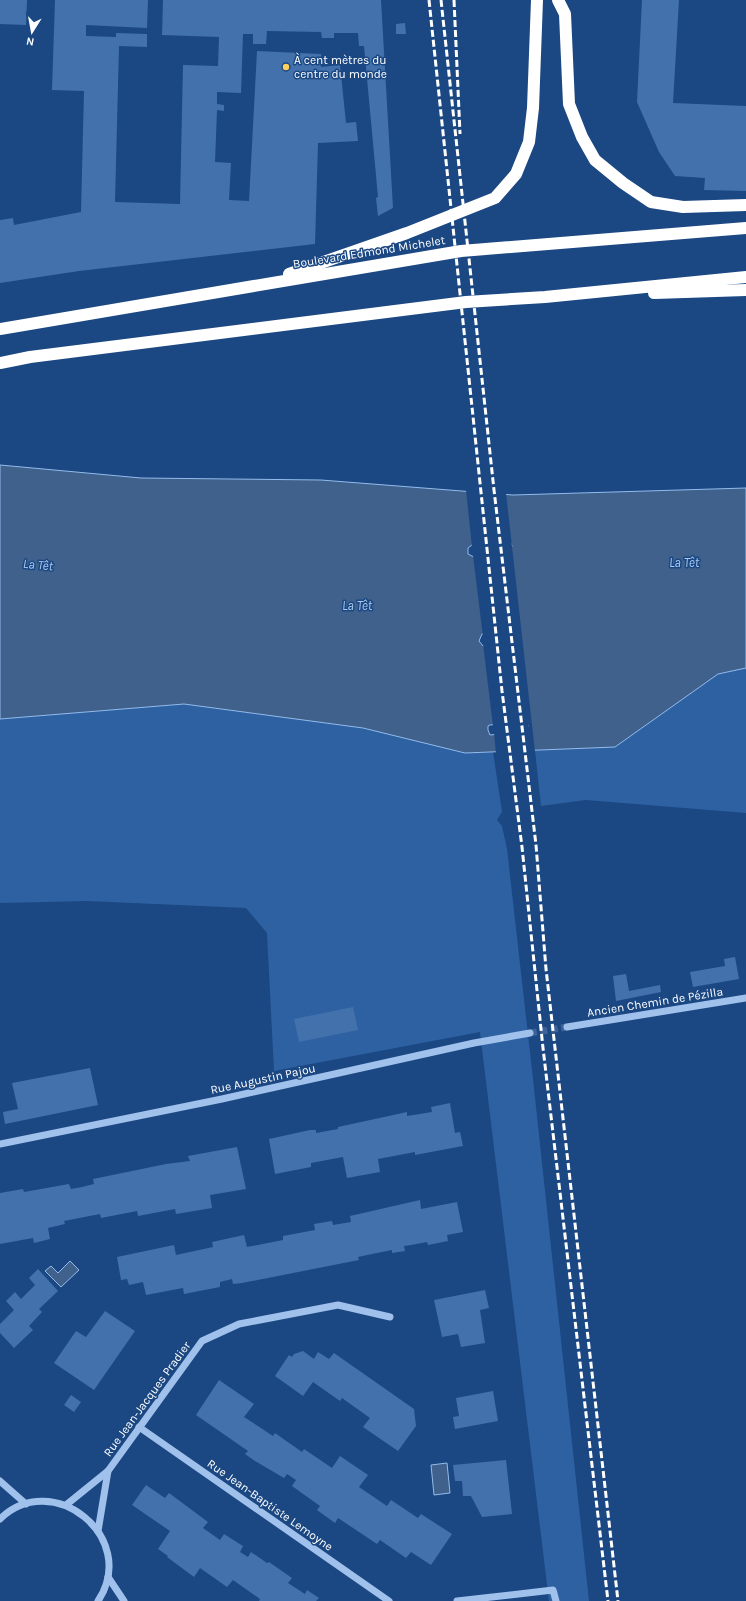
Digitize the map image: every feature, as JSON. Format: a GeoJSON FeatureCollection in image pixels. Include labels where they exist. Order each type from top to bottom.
{"type":"FeatureCollection","features":[{"type":"Feature","properties":{"kind":"highway"},"geometry":{"type":"LineString","coordinates":[[256,285],[407,233],[495,198],[516,174],[529,142],[533,108],[537,0]]}},
{"type":"Feature","properties":{"kind":"highway"},"geometry":{"type":"LineString","coordinates":[[558,0],[565,14],[569,104],[582,137],[595,160],[623,183],[651,202],[683,207],[746,205]]}},
{"type":"Feature","properties":{"kind":"highway","name":"Boulevard Edmond Michelet"},"geometry":{"type":"LineString","coordinates":[[0,329],[461,251],[746,228]]}},
{"type":"Feature","properties":{"kind":"highway"},"geometry":{"type":"LineString","coordinates":[[545,297],[746,277]]}},
{"type":"Feature","properties":{"kind":"highway"},"geometry":{"type":"LineString","coordinates":[[0,363],[46,355],[466,302],[545,297],[746,290]]}},
{"type":"Feature","properties":{"kind":"street","name":"Ancien Chemin de Pézilla"},"geometry":{"type":"LineString","coordinates":[[567,1027],[746,998]]}},
{"type":"Feature","properties":{"kind":"street","name":"Rue Augustin Pajou"},"geometry":{"type":"LineString","coordinates":[[0,1144],[222,1099],[474,1043],[530,1033]]}},
{"type":"Feature","properties":{"kind":"street","name":"Rue Jean-Jacques Pradier"},"geometry":{"type":"LineString","coordinates":[[66,1505],[108,1471],[202,1341],[239,1324],[338,1304],[390,1317]]}},
{"type":"Feature","properties":{"kind":"street","name":"Rue Jean-Baptiste Lemoyne"},"geometry":{"type":"LineString","coordinates":[[140,1427],[389,1601]]}},
{"type":"Feature","properties":{"kind":"street","name":"Rue Jean-Jacques Pradier"},"geometry":{"type":"LineString","coordinates":[[98,1531],[108,1471]]}},
{"type":"Feature","properties":{"kind":"street"},"geometry":{"type":"LineString","coordinates":[[0,1481],[26,1504]]}},
{"type":"Feature","properties":{"kind":"street"},"geometry":{"type":"LineString","coordinates":[[0,1519],[6,1514],[26,1504],[46,1502],[66,1505],[84,1516],[98,1531],[106,1546],[109,1561],[108,1577],[103,1594],[98,1601]]}},
{"type":"Feature","properties":{"kind":"street"},"geometry":{"type":"LineString","coordinates":[[108,1577],[124,1601]]}},
{"type":"Feature","properties":{"kind":"street"},"geometry":{"type":"LineString","coordinates":[[457,1601],[553,1590],[556,1601]]}},
{"type":"Feature","properties":{"kind":"shaded area"},"geometry":{"type":"Polygon","coordinates":[[[746,668],[746,813],[586,800],[541,806],[535,750],[615,747],[718,674],[746,668]]]}},
{"type":"Feature","properties":{"kind":"shaded area"},"geometry":{"type":"Polygon","coordinates":[[[184,704],[363,728],[465,753],[493,752],[502,812],[497,820],[502,826],[507,849],[589,1601],[549,1601],[480,1032],[274,1071],[267,933],[246,908],[88,901],[0,903],[0,719],[184,704]]]}},
{"type":"Feature","properties":{"kind":"water","name":"La Têt"},"geometry":{"type":"Polygon","coordinates":[[[0,465],[141,478],[321,480],[513,495],[746,488],[746,668],[718,674],[615,747],[465,753],[363,728],[184,704],[0,719],[0,465]],[[508,540],[472,545],[468,548],[468,554],[474,557],[508,552],[512,546],[508,540]],[[517,631],[482,634],[479,641],[483,646],[518,643],[521,639],[517,631]],[[528,721],[488,726],[488,730],[490,735],[528,731],[530,729],[528,721]]]}},
{"type":"Feature","properties":{"kind":"water"},"geometry":{"type":"Polygon","coordinates":[[[70,1261],[79,1270],[61,1287],[45,1271],[51,1266],[58,1273],[70,1261]]]}},
{"type":"Feature","properties":{"kind":"water"},"geometry":{"type":"Polygon","coordinates":[[[447,1463],[450,1493],[434,1495],[431,1465],[447,1463]]]}},
{"type":"Feature","properties":{"kind":"pier"},"geometry":{"type":"Polygon","coordinates":[[[466,490],[506,493],[535,752],[496,754],[494,732],[528,729],[529,726],[527,723],[493,726],[483,644],[517,641],[519,639],[518,634],[516,633],[483,637],[473,555],[507,550],[510,546],[507,542],[472,547],[466,490]]]}},
{"type":"Feature","properties":{"kind":"building"},"geometry":{"type":"Polygon","coordinates":[[[0,0],[27,0],[26,25],[0,24],[0,0]]]}},
{"type":"Feature","properties":{"kind":"building"},"geometry":{"type":"Polygon","coordinates":[[[55,0],[148,0],[147,28],[86,25],[86,36],[116,37],[116,33],[147,34],[147,47],[119,46],[115,202],[180,204],[183,65],[218,66],[219,37],[162,35],[163,0],[381,0],[393,208],[378,216],[376,198],[378,197],[364,46],[359,46],[358,33],[334,33],[334,38],[322,38],[321,32],[267,31],[266,44],[253,44],[253,34],[243,34],[241,93],[217,92],[217,104],[224,105],[224,111],[217,110],[215,162],[231,163],[229,200],[249,201],[257,51],[321,54],[321,67],[340,65],[346,123],[356,122],[358,141],[318,143],[315,244],[79,271],[0,283],[0,220],[13,218],[14,225],[81,212],[84,91],[52,90],[55,0]]]}},
{"type":"Feature","properties":{"kind":"building"},"geometry":{"type":"Polygon","coordinates":[[[642,0],[679,0],[673,103],[746,106],[746,191],[704,190],[705,178],[675,176],[659,152],[637,102],[642,0]]]}},
{"type":"Feature","properties":{"kind":"building"},"geometry":{"type":"Polygon","coordinates":[[[405,23],[406,34],[396,34],[396,24],[405,23]]]}},
{"type":"Feature","properties":{"kind":"building"},"geometry":{"type":"Polygon","coordinates":[[[735,957],[739,979],[693,987],[690,972],[725,966],[724,959],[735,957]]]}},
{"type":"Feature","properties":{"kind":"building"},"geometry":{"type":"Polygon","coordinates":[[[626,974],[629,991],[660,985],[661,992],[616,1001],[613,976],[626,974]]]}},
{"type":"Feature","properties":{"kind":"building"},"geometry":{"type":"Polygon","coordinates":[[[353,1007],[358,1030],[299,1042],[294,1019],[353,1007]]]}},
{"type":"Feature","properties":{"kind":"building"},"geometry":{"type":"Polygon","coordinates":[[[90,1068],[98,1105],[5,1124],[3,1112],[18,1109],[12,1083],[90,1068]]]}},
{"type":"Feature","properties":{"kind":"building"},"geometry":{"type":"Polygon","coordinates":[[[450,1103],[455,1133],[460,1132],[463,1146],[415,1155],[415,1152],[378,1159],[380,1172],[347,1178],[343,1157],[311,1163],[311,1167],[275,1174],[269,1139],[310,1130],[316,1130],[316,1133],[338,1129],[338,1127],[407,1112],[407,1116],[432,1112],[431,1107],[450,1103]]]}},
{"type":"Feature","properties":{"kind":"building"},"geometry":{"type":"Polygon","coordinates":[[[237,1147],[246,1189],[210,1195],[212,1208],[176,1214],[175,1209],[138,1216],[137,1211],[101,1218],[100,1214],[64,1221],[65,1224],[48,1228],[50,1239],[34,1243],[33,1238],[0,1244],[0,1193],[23,1189],[24,1192],[69,1184],[71,1189],[82,1187],[94,1184],[93,1179],[166,1164],[190,1161],[188,1156],[237,1147]]]}},
{"type":"Feature","properties":{"kind":"building"},"geometry":{"type":"Polygon","coordinates":[[[420,1200],[421,1209],[457,1202],[463,1232],[447,1235],[448,1241],[428,1245],[427,1242],[404,1246],[405,1251],[392,1253],[392,1250],[358,1257],[359,1260],[242,1283],[233,1284],[232,1279],[220,1282],[220,1287],[184,1294],[183,1288],[146,1295],[143,1282],[129,1285],[127,1279],[121,1280],[117,1257],[174,1245],[176,1255],[213,1247],[212,1242],[244,1235],[247,1247],[283,1240],[283,1236],[315,1230],[314,1224],[332,1221],[333,1225],[351,1222],[350,1216],[420,1200]]]}},
{"type":"Feature","properties":{"kind":"building"},"geometry":{"type":"Polygon","coordinates":[[[38,1269],[58,1291],[39,1309],[42,1312],[29,1326],[33,1330],[14,1348],[0,1333],[0,1324],[14,1310],[6,1301],[15,1292],[21,1299],[35,1285],[29,1278],[38,1269]]]}},
{"type":"Feature","properties":{"kind":"building"},"geometry":{"type":"Polygon","coordinates":[[[485,1290],[489,1308],[480,1310],[485,1343],[461,1347],[458,1334],[442,1337],[434,1300],[485,1290]]]}},
{"type":"Feature","properties":{"kind":"building"},"geometry":{"type":"Polygon","coordinates":[[[105,1311],[135,1331],[94,1390],[54,1363],[76,1331],[86,1337],[105,1311]]]}},
{"type":"Feature","properties":{"kind":"building"},"geometry":{"type":"Polygon","coordinates":[[[303,1351],[314,1359],[318,1352],[329,1359],[334,1353],[414,1409],[416,1426],[398,1451],[363,1427],[370,1418],[342,1398],[340,1401],[313,1382],[303,1396],[275,1376],[289,1355],[292,1357],[294,1354],[303,1351]]]}},
{"type":"Feature","properties":{"kind":"building"},"geometry":{"type":"Polygon","coordinates":[[[219,1380],[254,1404],[244,1417],[273,1436],[275,1433],[302,1452],[304,1449],[332,1468],[340,1456],[368,1475],[359,1487],[387,1506],[391,1500],[418,1518],[421,1514],[452,1534],[431,1565],[411,1552],[406,1558],[380,1540],[377,1544],[338,1518],[335,1523],[317,1510],[320,1506],[292,1486],[296,1480],[287,1474],[284,1478],[255,1461],[245,1454],[248,1451],[196,1415],[219,1380]]]}},
{"type":"Feature","properties":{"kind":"building"},"geometry":{"type":"Polygon","coordinates":[[[493,1391],[498,1421],[455,1429],[453,1417],[459,1416],[456,1398],[493,1391]]]}},
{"type":"Feature","properties":{"kind":"building"},"geometry":{"type":"Polygon","coordinates":[[[71,1395],[81,1402],[74,1412],[64,1405],[71,1395]]]}},
{"type":"Feature","properties":{"kind":"building"},"geometry":{"type":"Polygon","coordinates":[[[506,1460],[512,1514],[482,1517],[471,1496],[463,1496],[462,1481],[455,1481],[453,1465],[506,1460]]]}},
{"type":"Feature","properties":{"kind":"building"},"geometry":{"type":"Polygon","coordinates":[[[146,1485],[165,1498],[169,1493],[208,1522],[203,1528],[220,1540],[224,1534],[243,1546],[240,1552],[248,1557],[251,1552],[267,1563],[269,1562],[292,1578],[288,1583],[305,1594],[307,1590],[319,1598],[316,1601],[259,1601],[260,1599],[233,1580],[227,1587],[200,1568],[194,1577],[158,1549],[170,1531],[132,1505],[146,1485]]]}},
{"type":"Feature","properties":{"kind":"tunnel"},"geometry":{"type":"LineString","coordinates":[[530,1033],[567,1027]]}},
{"type":"Feature","properties":{"kind":"railway"},"geometry":{"type":"LineString","coordinates":[[429,0],[502,691],[522,847],[543,1048],[608,1601]]}},
{"type":"Feature","properties":{"kind":"railway"},"geometry":{"type":"LineString","coordinates":[[441,0],[494,490],[536,845],[546,969],[618,1601]]}},
{"type":"Feature","properties":{"kind":"railway"},"geometry":{"type":"LineString","coordinates":[[454,0],[460,134]]}},
{"type":"Feature","properties":{"kind":"place","name":"À cent mètres du centre du monde"},"geometry":{"type":"Point","coordinates":[286,67]}}]}
